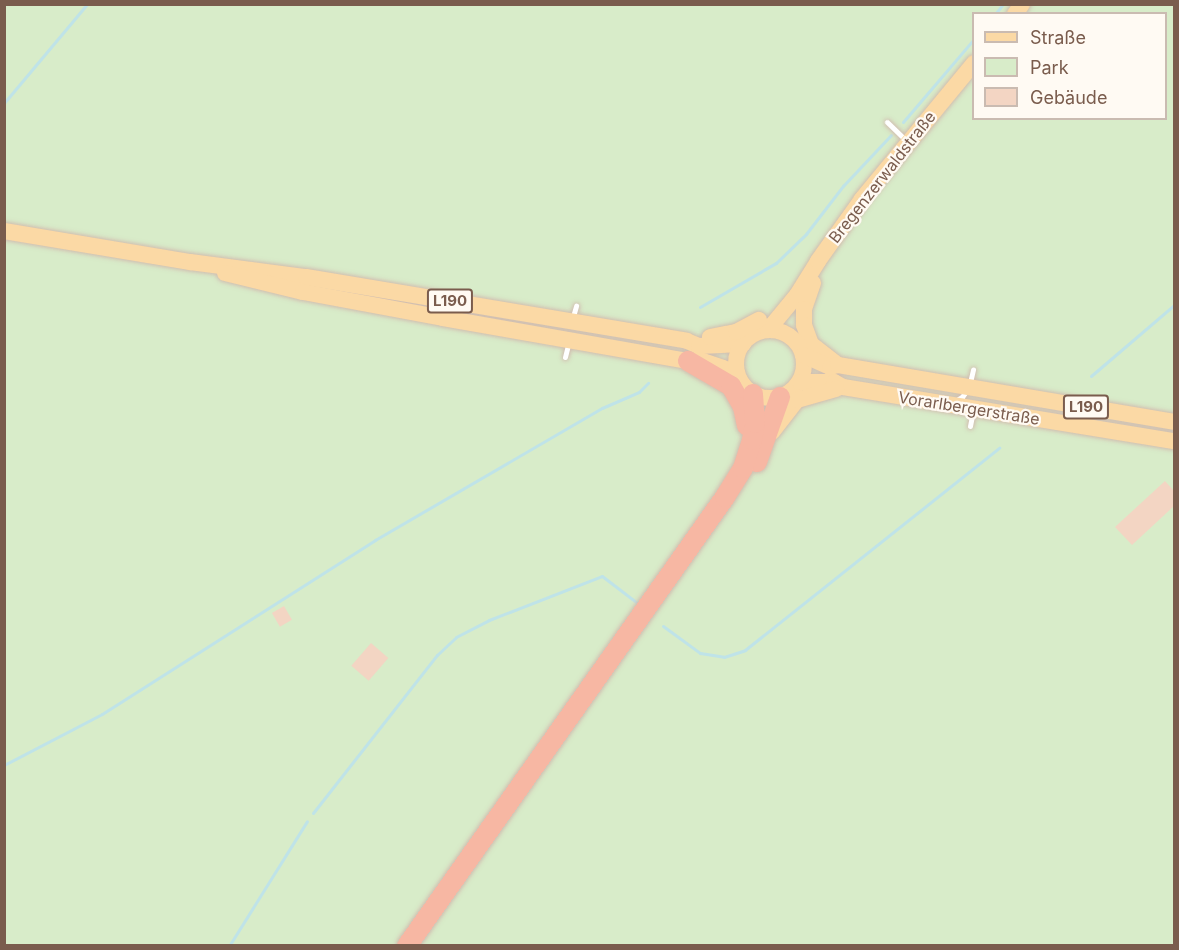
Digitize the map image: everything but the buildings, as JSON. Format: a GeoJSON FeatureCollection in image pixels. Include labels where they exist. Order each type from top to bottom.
{"type":"FeatureCollection","features":[{"type":"Feature","properties":{"kind":"highway"},"geometry":{"type":"LineString","coordinates":[[688,361],[721,379],[738,395],[747,428],[748,456]]}},
{"type":"Feature","properties":{"kind":"highway"},"geometry":{"type":"LineString","coordinates":[[407,945],[725,497],[748,456],[755,423],[753,394]]}},
{"type":"Feature","properties":{"kind":"highway"},"geometry":{"type":"LineString","coordinates":[[423,945],[752,476],[780,397]]}},
{"type":"Feature","properties":{"kind":"main road","name":"Bregenzerwaldstraße"},"geometry":{"type":"LineString","coordinates":[[768,330],[797,295],[862,199],[972,65]]}},
{"type":"Feature","properties":{"kind":"main road","name":"L190"},"geometry":{"type":"LineString","coordinates":[[4,231],[190,262],[264,270],[574,314],[622,330],[710,346],[743,344],[759,332],[768,330]]}},
{"type":"Feature","properties":{"kind":"main road"},"geometry":{"type":"LineString","coordinates":[[687,340],[736,332],[764,318],[781,301],[804,269],[818,261]]}},
{"type":"Feature","properties":{"kind":"main road"},"geometry":{"type":"LineString","coordinates":[[818,261],[804,309],[804,325],[811,344],[838,365]]}},
{"type":"Feature","properties":{"kind":"main road","name":"L190"},"geometry":{"type":"LineString","coordinates":[[190,262],[303,292],[688,361],[708,362],[737,373]]}},
{"type":"Feature","properties":{"kind":"main road","name":"Bregenzerwaldstraße"},"geometry":{"type":"LineString","coordinates":[[797,295],[791,324],[799,347]]}},
{"type":"Feature","properties":{"kind":"main road","name":"L190"},"geometry":{"type":"LineString","coordinates":[[569,340],[578,333],[608,337],[622,330]]}},
{"type":"Feature","properties":{"kind":"main road","name":"Vorarlbergerstraße"},"geometry":{"type":"LineString","coordinates":[[768,330],[783,332],[822,365],[838,365],[1174,422]]}},
{"type":"Feature","properties":{"kind":"main road"},"geometry":{"type":"LineString","coordinates":[[743,344],[736,359],[737,373],[745,387],[761,398],[780,397],[800,382],[805,370],[799,347]]}},
{"type":"Feature","properties":{"kind":"main road","name":"Vorarlbergerstraße"},"geometry":{"type":"LineString","coordinates":[[800,382],[828,381],[843,387],[1174,441]]}},
{"type":"Feature","properties":{"kind":"main road"},"geometry":{"type":"LineString","coordinates":[[767,437],[797,400],[843,387]]}},
{"type":"Feature","properties":{"kind":"lane"},"geometry":{"type":"LineString","coordinates":[[887,122],[908,142]]}},
{"type":"Feature","properties":{"kind":"lane"},"geometry":{"type":"LineString","coordinates":[[565,357],[569,340]]}},
{"type":"Feature","properties":{"kind":"lane"},"geometry":{"type":"LineString","coordinates":[[949,404],[962,398],[969,387],[974,369]]}},
{"type":"Feature","properties":{"kind":"lane"},"geometry":{"type":"LineString","coordinates":[[970,426],[973,408]]}},
{"type":"Feature","properties":{"kind":"green space"},"geometry":{"type":"Polygon","coordinates":[[[5,5],[1174,5],[1174,945],[5,946],[5,5]]]}},
{"type":"Feature","properties":{"kind":"waterway"},"geometry":{"type":"LineString","coordinates":[[4,103],[87,4]]}},
{"type":"Feature","properties":{"kind":"waterway"},"geometry":{"type":"LineString","coordinates":[[997,12],[1003,4]]}},
{"type":"Feature","properties":{"kind":"waterway"},"geometry":{"type":"LineString","coordinates":[[903,122],[972,41]]}},
{"type":"Feature","properties":{"kind":"waterway"},"geometry":{"type":"LineString","coordinates":[[700,307],[776,263],[806,234],[843,186],[891,135]]}},
{"type":"Feature","properties":{"kind":"waterway"},"geometry":{"type":"LineString","coordinates":[[1091,376],[1174,305]]}},
{"type":"Feature","properties":{"kind":"waterway"},"geometry":{"type":"LineString","coordinates":[[4,765],[102,714],[375,540],[602,408],[639,392],[648,383]]}},
{"type":"Feature","properties":{"kind":"waterway"},"geometry":{"type":"LineString","coordinates":[[663,626],[700,653],[724,657],[745,650],[999,448]]}},
{"type":"Feature","properties":{"kind":"waterway"},"geometry":{"type":"LineString","coordinates":[[313,813],[437,655],[456,637],[489,620],[602,576],[636,602]]}},
{"type":"Feature","properties":{"kind":"waterway"},"geometry":{"type":"LineString","coordinates":[[229,946],[307,821]]}}]}
